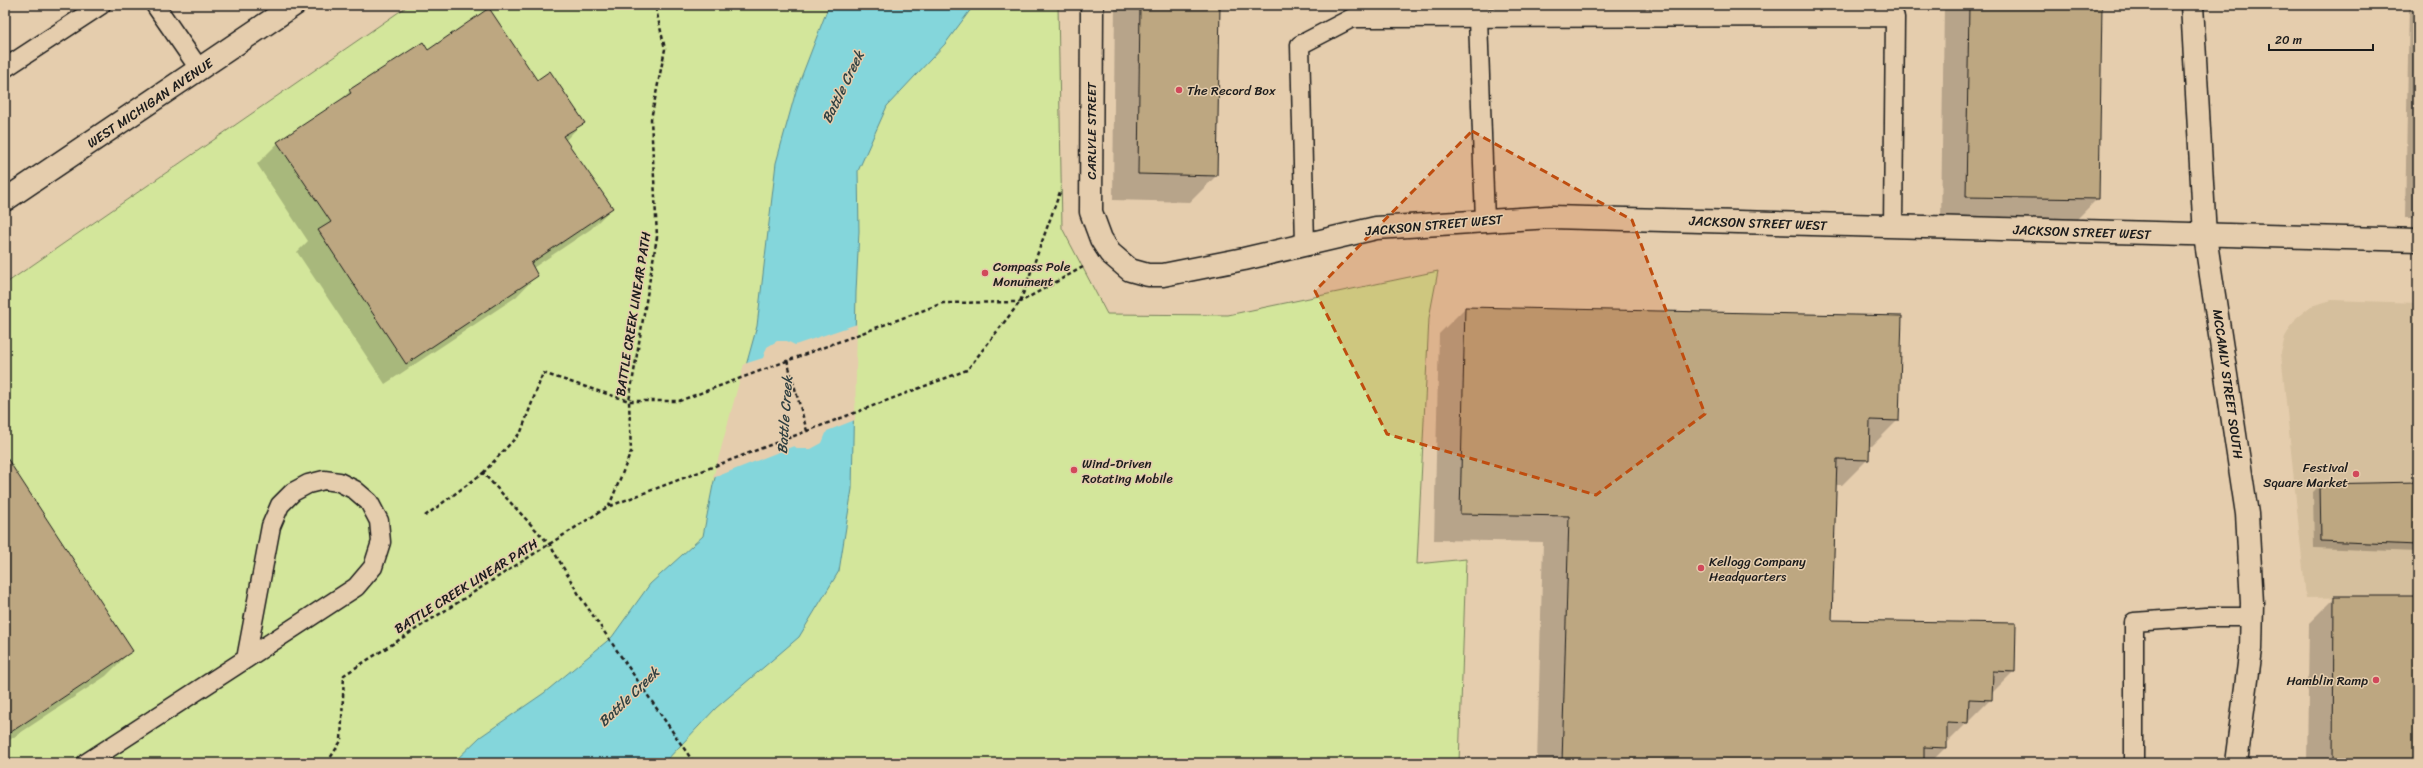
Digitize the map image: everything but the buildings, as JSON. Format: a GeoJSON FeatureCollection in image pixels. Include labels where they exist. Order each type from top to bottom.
{"type":"FeatureCollection","features":[{"type":"Feature","properties":{"kind":"street","name":"WEST MICHIGAN AVENUE"},"geometry":{"type":"LineString","coordinates":[[5,200],[200,70],[294,5]]}},
{"type":"Feature","properties":{"kind":"street","name":"CARLYLE STREET"},"geometry":{"type":"LineString","coordinates":[[1092,5],[1091,212],[1101,239],[1110,253]]}},
{"type":"Feature","properties":{"kind":"street","name":"MCCAMLY STREET SOUTH"},"geometry":{"type":"LineString","coordinates":[[2192,5],[2205,236],[2248,522],[2252,617],[2251,649],[2236,763]]}},
{"type":"Feature","properties":{"kind":"street","name":"JACKSON STREET WEST"},"geometry":{"type":"LineString","coordinates":[[1110,253],[1130,270],[1148,275],[1163,275],[1376,228],[1551,216],[2205,236],[2418,240]]}},
{"type":"Feature","properties":{"kind":"lane"},"geometry":{"type":"LineString","coordinates":[[5,68],[101,5]]}},
{"type":"Feature","properties":{"kind":"lane"},"geometry":{"type":"LineString","coordinates":[[155,5],[200,70]]}},
{"type":"Feature","properties":{"kind":"lane"},"geometry":{"type":"LineString","coordinates":[[1304,244],[1300,45],[1352,18],[1478,18],[1895,11],[1893,226]]}},
{"type":"Feature","properties":{"kind":"lane"},"geometry":{"type":"LineString","coordinates":[[1478,18],[1485,221]]}},
{"type":"Feature","properties":{"kind":"lane"},"geometry":{"type":"LineString","coordinates":[[86,763],[246,659],[356,587],[373,567],[381,542],[379,521],[369,502],[355,490],[339,482],[324,480],[308,484],[293,492],[280,505],[271,526],[246,659]]}},
{"type":"Feature","properties":{"kind":"lane"},"geometry":{"type":"LineString","coordinates":[[2134,763],[2134,622],[2205,617],[2252,617]]}},
{"type":"Feature","properties":{"kind":"path","name":"BATTLE CREEK LINEAR PATH"},"geometry":{"type":"LineString","coordinates":[[327,763],[341,741],[344,675],[609,506],[631,452],[629,401],[657,237],[651,119],[665,49],[655,5]]}},
{"type":"Feature","properties":{"kind":"path"},"geometry":{"type":"LineString","coordinates":[[609,506],[967,370],[1020,302],[1063,185]]}},
{"type":"Feature","properties":{"kind":"path"},"geometry":{"type":"LineString","coordinates":[[425,516],[483,472],[521,432],[544,373],[629,401],[679,401],[943,303],[1020,302],[1110,253]]}},
{"type":"Feature","properties":{"kind":"path"},"geometry":{"type":"LineString","coordinates":[[787,360],[807,431]]}},
{"type":"Feature","properties":{"kind":"path"},"geometry":{"type":"LineString","coordinates":[[483,472],[550,545],[581,598],[694,763]]}},
{"type":"Feature","properties":{"kind":"highlighted area"},"geometry":{"type":"Polygon","coordinates":[[[1472,131],[1632,220],[1705,414],[1596,495],[1387,434],[1315,291],[1472,131]]]}},
{"type":"Feature","properties":{"kind":"shaded area","name":"Festival Square Market"},"geometry":{"type":"Polygon","coordinates":[[[2332,300],[2418,303],[2418,596],[2306,598],[2281,353],[2285,337],[2296,318],[2311,306],[2332,300]]]}},
{"type":"Feature","properties":{"kind":"green space"},"geometry":{"type":"Polygon","coordinates":[[[409,5],[1058,5],[1062,228],[1107,314],[1228,315],[1438,271],[1429,318],[1417,564],[1466,559],[1459,763],[5,763],[5,284],[409,5]]]}},
{"type":"Feature","properties":{"kind":"water","name":"Battle Creek"},"geometry":{"type":"Polygon","coordinates":[[[829,5],[974,5],[945,44],[887,106],[858,171],[859,231],[856,292],[852,489],[839,571],[799,637],[716,708],[664,763],[453,763],[480,737],[544,693],[612,637],[650,584],[703,536],[713,485],[757,326],[776,163],[796,91],[829,5]]]}},
{"type":"Feature","properties":{"kind":"pier"},"geometry":{"type":"Polygon","coordinates":[[[857,324],[855,420],[827,431],[822,443],[811,449],[798,449],[794,446],[713,478],[744,364],[763,358],[767,347],[777,341],[787,341],[795,345],[857,324]]]}},
{"type":"Feature","properties":{"kind":"place","name":"The Record Box"},"geometry":{"type":"Point","coordinates":[1179,90]}},
{"type":"Feature","properties":{"kind":"place","name":"Compass Pole Monument"},"geometry":{"type":"Point","coordinates":[985,273]}},
{"type":"Feature","properties":{"kind":"place","name":"Wind-Driven Rotating Mobile"},"geometry":{"type":"Point","coordinates":[1074,470]}},
{"type":"Feature","properties":{"kind":"place","name":"Festival Square Market"},"geometry":{"type":"Point","coordinates":[2356,474]}},
{"type":"Feature","properties":{"kind":"place","name":"Kellogg Company Headquarters"},"geometry":{"type":"Point","coordinates":[1701,568]}},
{"type":"Feature","properties":{"kind":"place","name":"Hamblin Ramp"},"geometry":{"type":"Point","coordinates":[2376,680]}}]}
